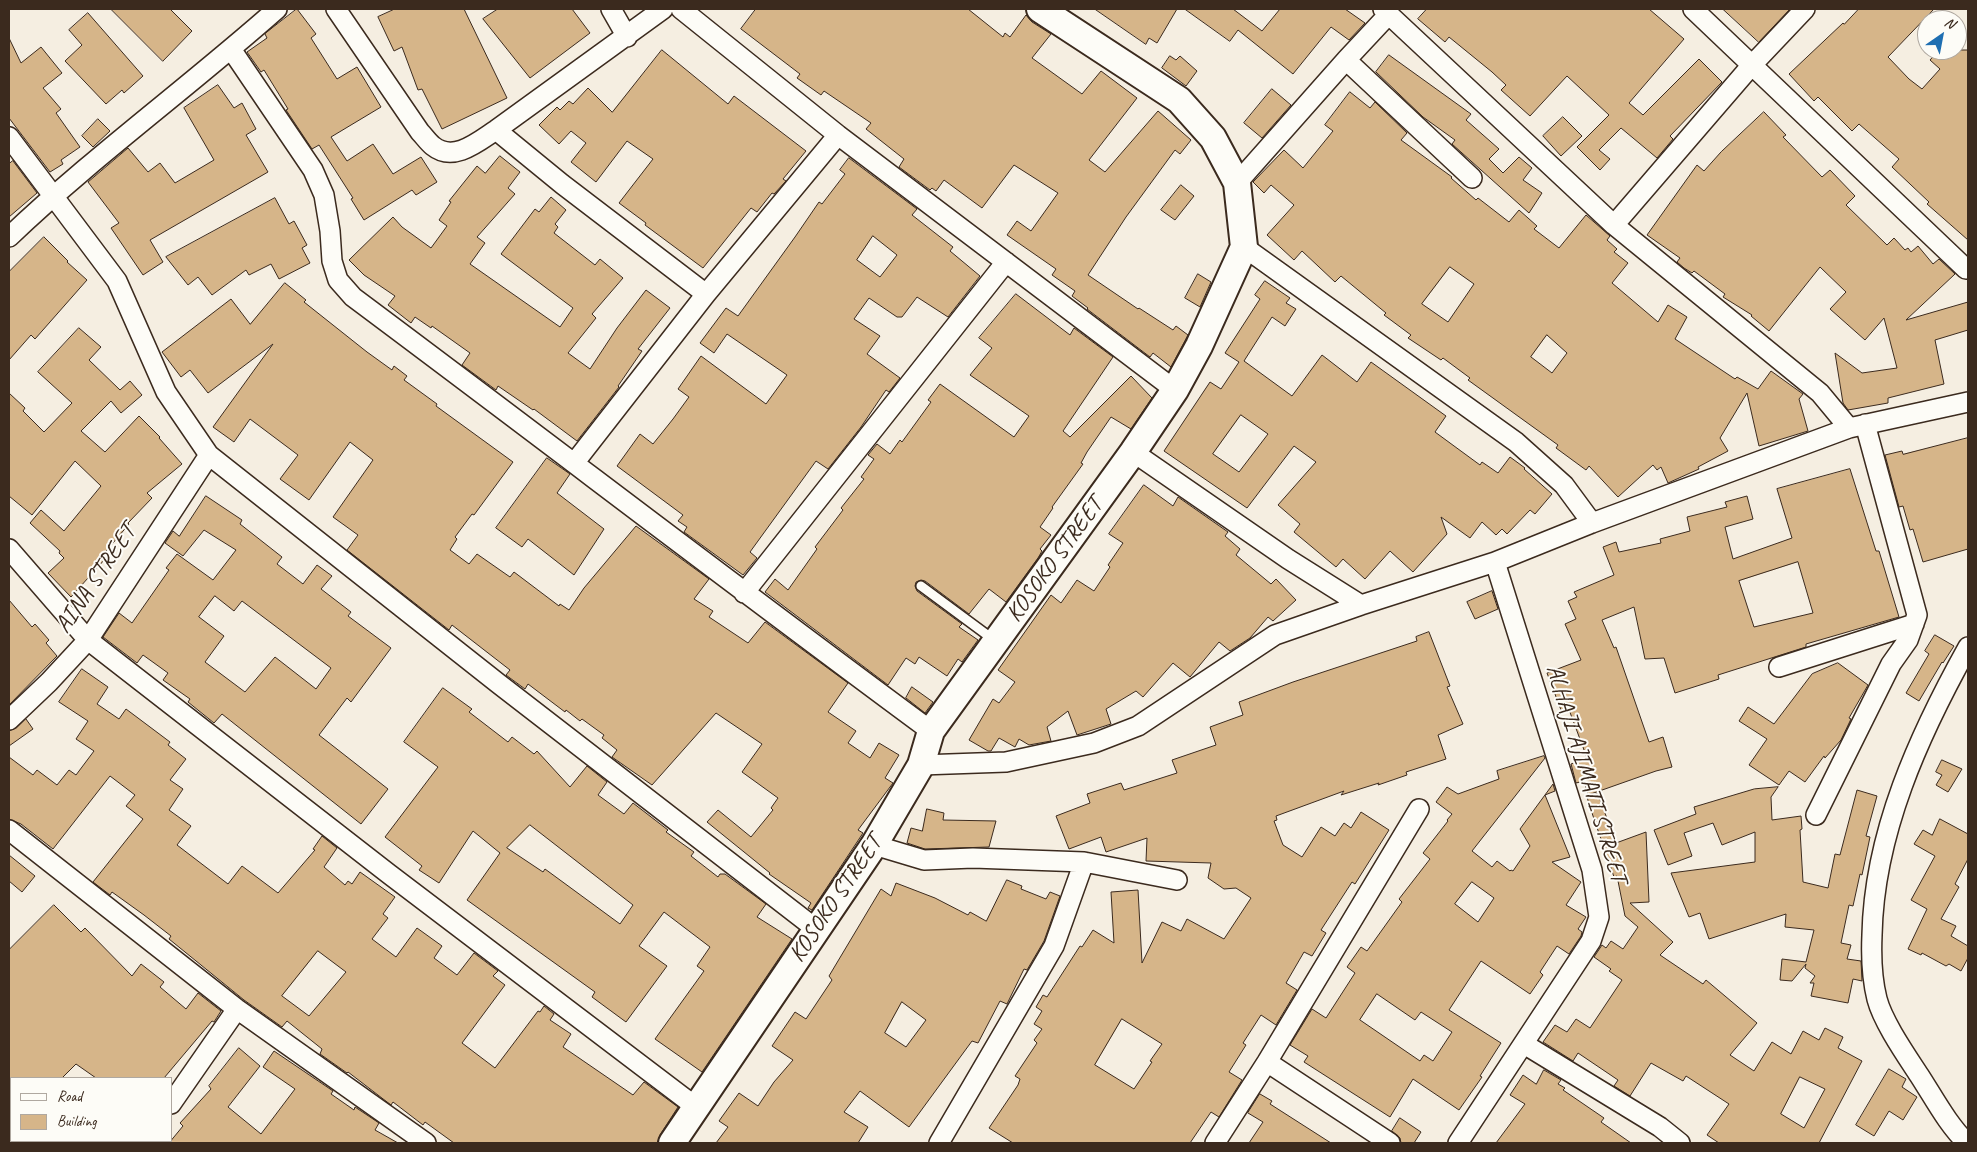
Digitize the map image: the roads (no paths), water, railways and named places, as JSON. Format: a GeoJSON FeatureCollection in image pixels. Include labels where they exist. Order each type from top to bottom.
{"type":"FeatureCollection","features":[{"type":"Feature","properties":{"kind":"street"},"geometry":{"type":"LineString","coordinates":[[9,237],[53,195],[277,9]]}},
{"type":"Feature","properties":{"kind":"street"},"geometry":{"type":"LineString","coordinates":[[336,9],[420,132],[435,147],[452,153],[469,147],[496,130],[627,37],[663,9]]}},
{"type":"Feature","properties":{"kind":"street"},"geometry":{"type":"LineString","coordinates":[[611,9],[627,37]]}},
{"type":"Feature","properties":{"kind":"street"},"geometry":{"type":"LineString","coordinates":[[681,9],[838,135],[1175,390]]}},
{"type":"Feature","properties":{"kind":"street","name":"KOSOKO STREET"},"geometry":{"type":"LineString","coordinates":[[672,1143],[874,845],[921,765],[931,731],[1133,452],[1175,390],[1199,346],[1244,247],[1238,183],[1213,138],[1179,100],[1040,9]]}},
{"type":"Feature","properties":{"kind":"street"},"geometry":{"type":"LineString","coordinates":[[1693,9],[1966,269]]}},
{"type":"Feature","properties":{"kind":"street"},"geometry":{"type":"LineString","coordinates":[[1614,225],[1751,66],[1804,9]]}},
{"type":"Feature","properties":{"kind":"street"},"geometry":{"type":"LineString","coordinates":[[1238,183],[1346,60],[1386,11],[1614,225],[1820,393],[1857,426],[1917,616],[1908,640],[1891,664],[1816,815]]}},
{"type":"Feature","properties":{"kind":"street"},"geometry":{"type":"LineString","coordinates":[[231,49],[313,170],[324,195],[330,231],[332,261],[338,280],[353,297],[575,462],[744,593],[931,731]]}},
{"type":"Feature","properties":{"kind":"street"},"geometry":{"type":"LineString","coordinates":[[1346,60],[1472,178]]}},
{"type":"Feature","properties":{"kind":"street"},"geometry":{"type":"LineString","coordinates":[[496,130],[562,184],[706,294]]}},
{"type":"Feature","properties":{"kind":"street"},"geometry":{"type":"LineString","coordinates":[[575,462],[706,294],[838,135]]}},
{"type":"Feature","properties":{"kind":"street"},"geometry":{"type":"LineString","coordinates":[[9,138],[117,281],[166,392],[209,455],[499,684],[816,929]]}},
{"type":"Feature","properties":{"kind":"street"},"geometry":{"type":"LineString","coordinates":[[1244,247],[1516,442],[1564,485],[1592,523]]}},
{"type":"Feature","properties":{"kind":"street"},"geometry":{"type":"LineString","coordinates":[[744,593],[1006,262]]}},
{"type":"Feature","properties":{"kind":"street"},"geometry":{"type":"LineString","coordinates":[[921,765],[1006,762],[1094,743],[1138,726],[1275,635],[1495,562],[1592,523],[1857,426],[1968,402]]}},
{"type":"Feature","properties":{"kind":"street"},"geometry":{"type":"LineString","coordinates":[[1133,452],[1288,559],[1361,605]]}},
{"type":"Feature","properties":{"kind":"street","name":"AINA STREET"},"geometry":{"type":"LineString","coordinates":[[9,720],[49,682],[88,640],[209,455]]}},
{"type":"Feature","properties":{"kind":"street"},"geometry":{"type":"LineString","coordinates":[[9,549],[88,640],[389,874],[696,1107]]}},
{"type":"Feature","properties":{"kind":"street","name":"ALHAJI AJIMATI STREET"},"geometry":{"type":"LineString","coordinates":[[1458,1143],[1591,940],[1599,917],[1592,870],[1495,562]]}},
{"type":"Feature","properties":{"kind":"street"},"geometry":{"type":"LineString","coordinates":[[1779,667],[1914,624]]}},
{"type":"Feature","properties":{"kind":"street"},"geometry":{"type":"LineString","coordinates":[[1965,1135],[1894,1036],[1877,1001],[1871,961],[1872,915],[1879,864],[1886,832],[1918,747],[1963,670],[1968,647]]}},
{"type":"Feature","properties":{"kind":"street"},"geometry":{"type":"LineString","coordinates":[[1215,1143],[1267,1062],[1419,809]]}},
{"type":"Feature","properties":{"kind":"street"},"geometry":{"type":"LineString","coordinates":[[9,830],[237,1009],[426,1143]]}},
{"type":"Feature","properties":{"kind":"street"},"geometry":{"type":"LineString","coordinates":[[874,845],[924,860],[973,858],[1084,862],[1177,880]]}},
{"type":"Feature","properties":{"kind":"street"},"geometry":{"type":"LineString","coordinates":[[939,1143],[1054,946],[1084,862]]}},
{"type":"Feature","properties":{"kind":"street"},"geometry":{"type":"LineString","coordinates":[[172,1103],[237,1009]]}},
{"type":"Feature","properties":{"kind":"street"},"geometry":{"type":"LineString","coordinates":[[1524,1044],[1660,1127],[1680,1143]]}},
{"type":"Feature","properties":{"kind":"street"},"geometry":{"type":"LineString","coordinates":[[1267,1062],[1390,1143]]}},
{"type":"Feature","properties":{"kind":"lane"},"geometry":{"type":"LineString","coordinates":[[921,586],[996,641]]}}]}
